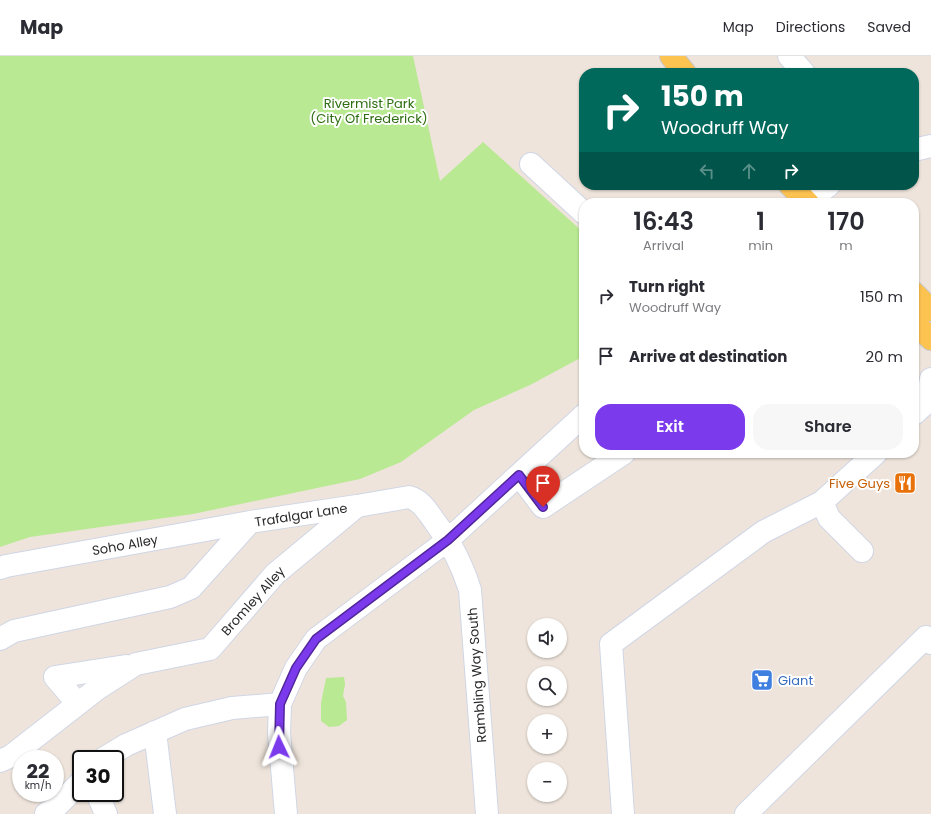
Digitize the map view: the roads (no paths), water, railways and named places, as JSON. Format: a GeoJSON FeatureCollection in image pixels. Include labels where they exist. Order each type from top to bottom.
{"type":"FeatureCollection","features":[{"type":"Feature","properties":{"kind":"main road"},"geometry":{"type":"LineString","coordinates":[[670,56],[681,68]]}},
{"type":"Feature","properties":{"kind":"main road"},"geometry":{"type":"LineString","coordinates":[[795,190],[802,198]]}},
{"type":"Feature","properties":{"kind":"main road"},"geometry":{"type":"LineString","coordinates":[[919,298],[931,310]]}},
{"type":"Feature","properties":{"kind":"main road"},"geometry":{"type":"LineString","coordinates":[[919,327],[931,339]]}},
{"type":"Feature","properties":{"kind":"street"},"geometry":{"type":"LineString","coordinates":[[789,56],[800,68]]}},
{"type":"Feature","properties":{"kind":"street"},"geometry":{"type":"LineString","coordinates":[[919,149],[931,146]]}},
{"type":"Feature","properties":{"kind":"street"},"geometry":{"type":"LineString","coordinates":[[579,208],[531,164],[582,198]]}},
{"type":"Feature","properties":{"kind":"street"},"geometry":{"type":"LineString","coordinates":[[813,198],[823,190]]}},
{"type":"Feature","properties":{"kind":"street"},"geometry":{"type":"LineString","coordinates":[[924,406],[931,379]]}},
{"type":"Feature","properties":{"kind":"street"},"geometry":{"type":"LineString","coordinates":[[286,814],[279,733],[280,704],[296,668],[316,639],[448,540],[579,421]]}},
{"type":"Feature","properties":{"kind":"street"},"geometry":{"type":"LineString","coordinates":[[519,475],[543,507],[616,458]]}},
{"type":"Feature","properties":{"kind":"street"},"geometry":{"type":"LineString","coordinates":[[623,814],[611,644],[763,532],[822,502],[870,458]]}},
{"type":"Feature","properties":{"kind":"street","name":"Trafalgar Lane"},"geometry":{"type":"LineString","coordinates":[[0,639],[14,631],[170,597],[190,588],[250,522],[409,497],[416,499],[423,505],[448,540]]}},
{"type":"Feature","properties":{"kind":"street"},"geometry":{"type":"LineString","coordinates":[[822,502],[829,518],[862,551]]}},
{"type":"Feature","properties":{"kind":"street","name":"Bromley Alley"},"geometry":{"type":"LineString","coordinates":[[78,704],[55,677],[136,664],[210,649],[275,574],[357,506]]}},
{"type":"Feature","properties":{"kind":"street","name":"Soho Alley"},"geometry":{"type":"LineString","coordinates":[[0,568],[250,522]]}},
{"type":"Feature","properties":{"kind":"street","name":"Rambling Way South"},"geometry":{"type":"LineString","coordinates":[[448,540],[464,572],[470,590],[487,814]]}},
{"type":"Feature","properties":{"kind":"street"},"geometry":{"type":"LineString","coordinates":[[746,814],[926,637],[931,643]]}},
{"type":"Feature","properties":{"kind":"street","name":"Bromley Alley"},"geometry":{"type":"LineString","coordinates":[[0,761],[11,756],[97,689],[136,664]]}},
{"type":"Feature","properties":{"kind":"street"},"geometry":{"type":"LineString","coordinates":[[118,750],[185,719],[232,708],[280,704]]}},
{"type":"Feature","properties":{"kind":"street"},"geometry":{"type":"LineString","coordinates":[[155,732],[165,814]]}},
{"type":"Feature","properties":{"kind":"street"},"geometry":{"type":"LineString","coordinates":[[46,814],[55,808],[72,791]]}},
{"type":"Feature","properties":{"kind":"street"},"geometry":{"type":"LineString","coordinates":[[101,802],[106,814]]}},
{"type":"Feature","properties":{"kind":"place","name":"Five Guys"},"geometry":{"type":"Point","coordinates":[905,483]}},
{"type":"Feature","properties":{"kind":"place","name":"Giant"},"geometry":{"type":"Point","coordinates":[762,680]}},
{"type":"Feature","properties":{"kind":"park label","name":"Rivermist Park (City Of Frederick)"},"geometry":{"type":"Point","coordinates":[369,110]}}]}
